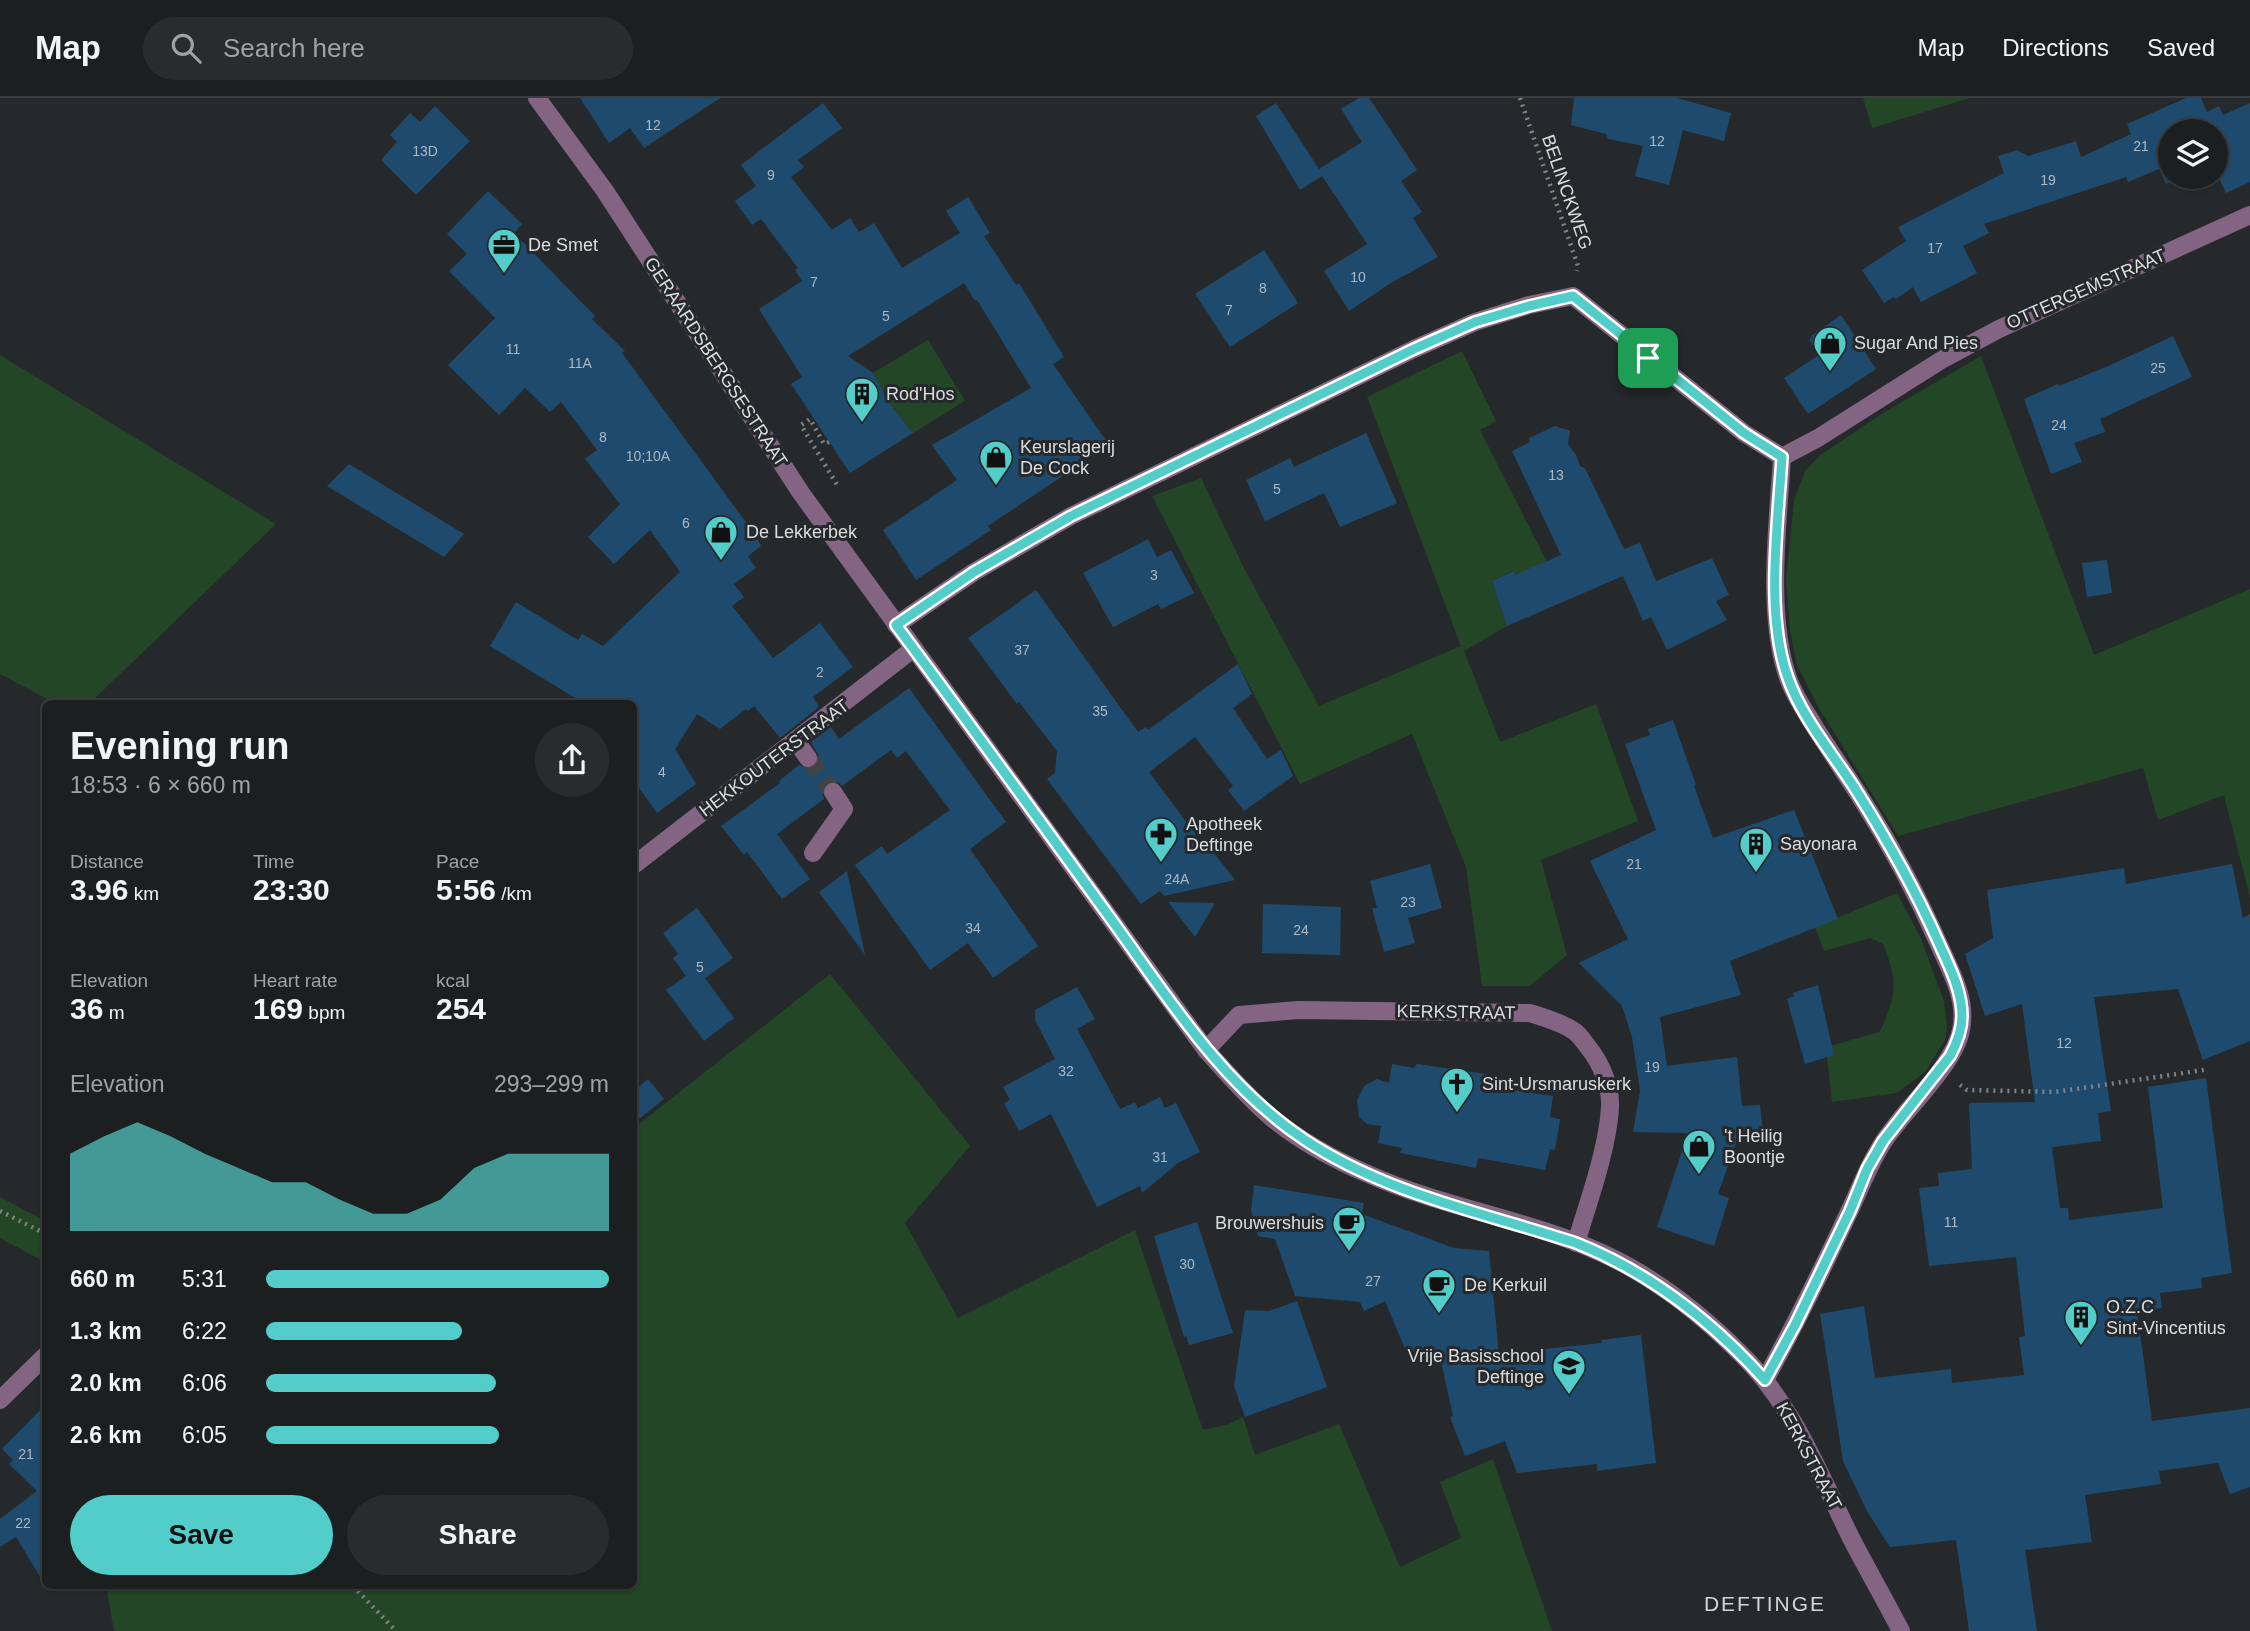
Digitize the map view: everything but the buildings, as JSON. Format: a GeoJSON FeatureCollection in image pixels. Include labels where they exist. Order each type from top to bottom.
{"type":"FeatureCollection","features":[{"type":"Feature","properties":{"kind":"street","name":"GERAARDSBERGSESTRAAT"},"geometry":{"type":"LineString","coordinates":[[537,98],[605,191],[802,493],[896,625]]}},
{"type":"Feature","properties":{"kind":"street","name":"OTTERGEMSTRAAT"},"geometry":{"type":"LineString","coordinates":[[1782,457],[1818,438],[1943,359],[1999,329],[2250,215]]}},
{"type":"Feature","properties":{"kind":"street"},"geometry":{"type":"LineString","coordinates":[[896,625],[974,572],[1071,516],[1414,349],[1475,322],[1573,296],[1744,433],[1782,457],[1776,578],[1776,630],[1780,650],[1795,694],[1887,839],[1930,923],[1960,996],[1961,1030],[1950,1056],[1883,1141],[1867,1169],[1850,1211],[1796,1323],[1765,1380]]}},
{"type":"Feature","properties":{"kind":"street","name":"KERKSTRAAT"},"geometry":{"type":"LineString","coordinates":[[896,625],[1206,1050],[1273,1119],[1345,1163],[1402,1188],[1604,1254],[1629,1267],[1691,1309],[1741,1353],[1785,1406],[1901,1631]]}},
{"type":"Feature","properties":{"kind":"street","name":"HEKKOUTERSTRAAT"},"geometry":{"type":"LineString","coordinates":[[637,863],[914,649]]}},
{"type":"Feature","properties":{"kind":"street"},"geometry":{"type":"LineString","coordinates":[[796,741],[808,758]]}},
{"type":"Feature","properties":{"kind":"street"},"geometry":{"type":"LineString","coordinates":[[813,853],[844,809],[833,792]]}},
{"type":"Feature","properties":{"kind":"street","name":"KERKSTRAAT"},"geometry":{"type":"LineString","coordinates":[[1206,1050],[1239,1015],[1298,1010],[1530,1013],[1559,1023],[1577,1033],[1598,1059],[1611,1104],[1594,1183],[1576,1243]]}},
{"type":"Feature","properties":{"kind":"street"},"geometry":{"type":"LineString","coordinates":[[0,1400],[42,1359]]}},
{"type":"Feature","properties":{"kind":"path","name":"BELINCKWEG"},"geometry":{"type":"LineString","coordinates":[[1520,98],[1578,266],[1573,296]]}},
{"type":"Feature","properties":{"kind":"path"},"geometry":{"type":"LineString","coordinates":[[816,449],[827,443],[810,419],[801,425],[839,488]]}},
{"type":"Feature","properties":{"kind":"path"},"geometry":{"type":"LineString","coordinates":[[1941,1068],[1967,1090],[2055,1092],[2204,1070]]}},
{"type":"Feature","properties":{"kind":"path"},"geometry":{"type":"LineString","coordinates":[[0,1211],[42,1232]]}},
{"type":"Feature","properties":{"kind":"path"},"geometry":{"type":"LineString","coordinates":[[356,1589],[396,1631]]}},
{"type":"Feature","properties":{"kind":"green space"},"geometry":{"type":"Polygon","coordinates":[[[1863,98],[1970,98],[1872,128],[1863,98]]]}},
{"type":"Feature","properties":{"kind":"green space"},"geometry":{"type":"Polygon","coordinates":[[[928,340],[965,401],[913,433],[891,406],[873,373],[928,340]]]}},
{"type":"Feature","properties":{"kind":"green space"},"geometry":{"type":"Polygon","coordinates":[[[1462,351],[1496,421],[1480,430],[1547,562],[1515,575],[1513,571],[1492,581],[1507,626],[1464,651],[1500,742],[1596,704],[1638,821],[1541,860],[1567,955],[1530,986],[1482,986],[1466,867],[1412,734],[1300,784],[1152,496],[1201,478],[1243,566],[1319,706],[1461,646],[1367,397],[1462,351]]]}},
{"type":"Feature","properties":{"kind":"green space"},"geometry":{"type":"Polygon","coordinates":[[[0,355],[276,524],[93,700],[49,700],[0,674],[0,355]]]}},
{"type":"Feature","properties":{"kind":"green space"},"geometry":{"type":"Polygon","coordinates":[[[1981,356],[2094,655],[2250,589],[2250,898],[2224,795],[2158,820],[2143,768],[1898,836],[1819,708],[1796,663],[1786,580],[1794,500],[1805,471],[1819,456],[1883,413],[1981,356]]]}},
{"type":"Feature","properties":{"kind":"green space"},"geometry":{"type":"Polygon","coordinates":[[[1897,893],[1921,939],[1944,1001],[1947,1027],[1945,1040],[1925,1072],[1897,1093],[1832,1102],[1826,1047],[1880,1032],[1894,988],[1892,969],[1883,944],[1870,938],[1824,951],[1815,927],[1897,893]]]}},
{"type":"Feature","properties":{"kind":"green space"},"geometry":{"type":"Polygon","coordinates":[[[830,974],[970,1146],[905,1223],[958,1318],[1135,1230],[1203,1430],[1229,1424],[1243,1417],[1255,1455],[1339,1424],[1400,1567],[1461,1538],[1440,1482],[1493,1459],[1552,1631],[114,1631],[107,1589],[637,1589],[637,1126],[830,974]]]}},
{"type":"Feature","properties":{"kind":"green space"},"geometry":{"type":"Polygon","coordinates":[[[0,1197],[42,1219],[42,1260],[0,1238],[0,1197]]]}},
{"type":"Feature","properties":{"kind":"tunnel"},"geometry":{"type":"LineString","coordinates":[[808,758],[833,792]]}},
{"type":"Feature","properties":{"kind":"place","name":"De Smet"},"geometry":{"type":"Point","coordinates":[504,275]}},
{"type":"Feature","properties":{"kind":"place","name":"Sugar And Pies"},"geometry":{"type":"Point","coordinates":[1830,373]}},
{"type":"Feature","properties":{"kind":"place","name":"Rod'Hos"},"geometry":{"type":"Point","coordinates":[862,424]}},
{"type":"Feature","properties":{"kind":"place","name":"Keurslagerij De Cock"},"geometry":{"type":"Point","coordinates":[996,487]}},
{"type":"Feature","properties":{"kind":"place","name":"De Lekkerbek"},"geometry":{"type":"Point","coordinates":[721,562]}},
{"type":"Feature","properties":{"kind":"place","name":"Apotheek Deftinge"},"geometry":{"type":"Point","coordinates":[1161,864]}},
{"type":"Feature","properties":{"kind":"place","name":"Sayonara"},"geometry":{"type":"Point","coordinates":[1756,874]}},
{"type":"Feature","properties":{"kind":"place","name":"Sint-Ursmaruskerk"},"geometry":{"type":"Point","coordinates":[1457,1114]}},
{"type":"Feature","properties":{"kind":"place","name":"'t Heilig Boontje"},"geometry":{"type":"Point","coordinates":[1699,1176]}},
{"type":"Feature","properties":{"kind":"place","name":"Brouwershuis"},"geometry":{"type":"Point","coordinates":[1349,1253]}},
{"type":"Feature","properties":{"kind":"place","name":"De Kerkuil"},"geometry":{"type":"Point","coordinates":[1439,1315]}},
{"type":"Feature","properties":{"kind":"place","name":"O.Z.C Sint-Vincentius"},"geometry":{"type":"Point","coordinates":[2081,1347]}},
{"type":"Feature","properties":{"kind":"place","name":"Vrije Basisschool Deftinge"},"geometry":{"type":"Point","coordinates":[1569,1396]}},
{"type":"Feature","properties":{"kind":"district","name":"DEFTINGE"},"geometry":{"type":"Point","coordinates":[1765,1604]}},
{"type":"Feature","properties":{"kind":"route"},"geometry":{"type":"LineString","coordinates":[[1573,296],[1648,358],[1744,433],[1782,457],[1776,630],[1788,679],[1805,711],[1887,839],[1930,923],[1960,996],[1962,1015],[1957,1043],[1950,1056],[1883,1141],[1867,1169],[1850,1211],[1796,1323],[1765,1380],[1741,1353],[1691,1309],[1629,1267],[1576,1243],[1366,1174],[1307,1142],[1273,1119],[1206,1050],[896,625],[974,572],[1071,516],[1475,322],[1573,296]]}}]}
